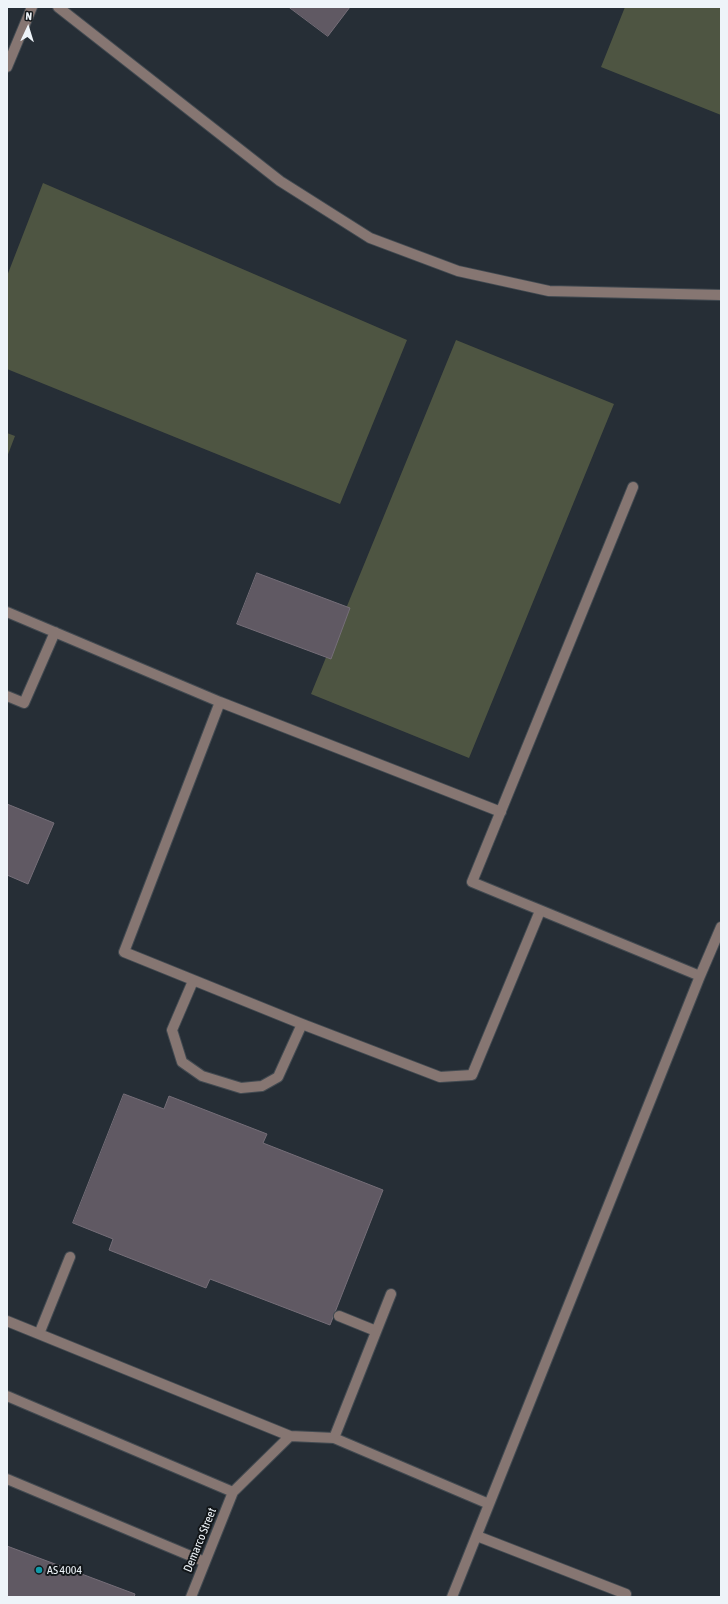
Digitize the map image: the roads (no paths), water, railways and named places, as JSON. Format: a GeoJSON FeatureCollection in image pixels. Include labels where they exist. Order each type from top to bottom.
{"type":"FeatureCollection","features":[{"type":"Feature","properties":{"kind":"street"},"geometry":{"type":"LineString","coordinates":[[7,67],[32,7]]}},
{"type":"Feature","properties":{"kind":"street"},"geometry":{"type":"LineString","coordinates":[[58,7],[280,180],[370,238],[458,271],[549,291],[721,295]]}},
{"type":"Feature","properties":{"kind":"street"},"geometry":{"type":"LineString","coordinates":[[633,487],[472,882],[700,976]]}},
{"type":"Feature","properties":{"kind":"street"},"geometry":{"type":"LineString","coordinates":[[7,612],[220,702],[500,812]]}},
{"type":"Feature","properties":{"kind":"street"},"geometry":{"type":"LineString","coordinates":[[7,696],[24,703],[55,632]]}},
{"type":"Feature","properties":{"kind":"street"},"geometry":{"type":"LineString","coordinates":[[220,702],[124,952],[193,981],[440,1077],[472,1075],[540,911]]}},
{"type":"Feature","properties":{"kind":"street"},"geometry":{"type":"LineString","coordinates":[[452,1597],[700,976],[721,927]]}},
{"type":"Feature","properties":{"kind":"street"},"geometry":{"type":"LineString","coordinates":[[193,981],[172,1030],[182,1062],[202,1076],[241,1088],[262,1086],[278,1077],[302,1024]]}},
{"type":"Feature","properties":{"kind":"street"},"geometry":{"type":"LineString","coordinates":[[39,1334],[70,1257]]}},
{"type":"Feature","properties":{"kind":"street"},"geometry":{"type":"LineString","coordinates":[[334,1438],[390,1294]]}},
{"type":"Feature","properties":{"kind":"street"},"geometry":{"type":"LineString","coordinates":[[338,1316],[376,1331]]}},
{"type":"Feature","properties":{"kind":"street"},"geometry":{"type":"LineString","coordinates":[[7,1321],[290,1436],[334,1438],[489,1504]]}},
{"type":"Feature","properties":{"kind":"street"},"geometry":{"type":"LineString","coordinates":[[7,1396],[233,1492],[290,1436]]}},
{"type":"Feature","properties":{"kind":"street"},"geometry":{"type":"LineString","coordinates":[[7,1479],[205,1562]]}},
{"type":"Feature","properties":{"kind":"street","name":"Demarco Street"},"geometry":{"type":"LineString","coordinates":[[191,1597],[233,1492]]}},
{"type":"Feature","properties":{"kind":"street"},"geometry":{"type":"LineString","coordinates":[[477,1536],[626,1594],[625,1597]]}},
{"type":"Feature","properties":{"kind":"place","name":"AS 4004"},"geometry":{"type":"Point","coordinates":[39,1570]}}]}
